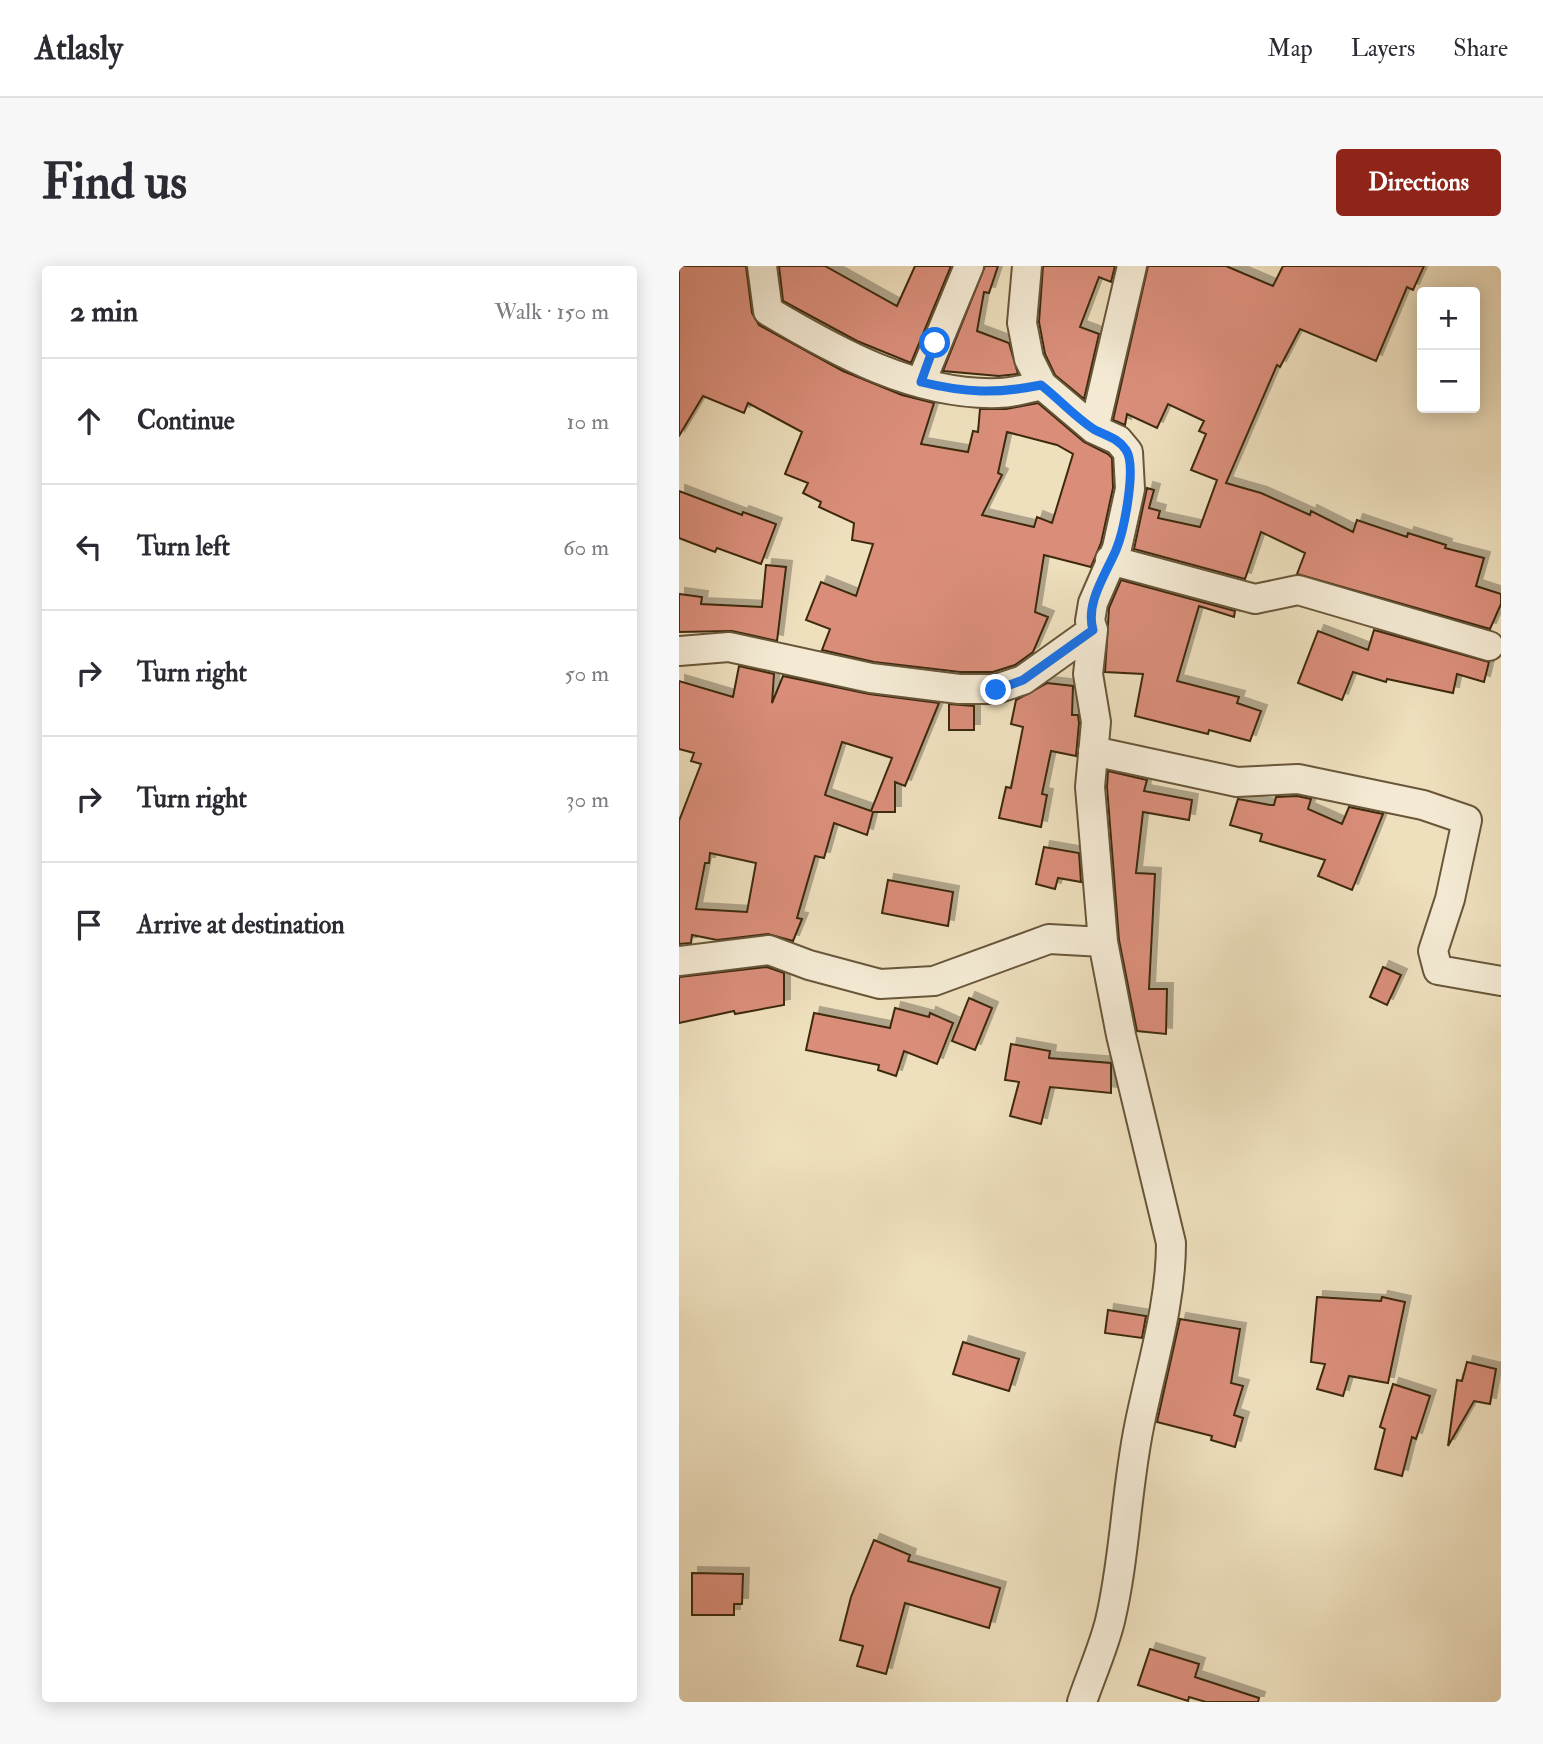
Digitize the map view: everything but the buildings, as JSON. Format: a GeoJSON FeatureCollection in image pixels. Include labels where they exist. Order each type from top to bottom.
{"type":"FeatureCollection","features":[{"type":"Feature","properties":{"kind":"street"},"geometry":{"type":"LineString","coordinates":[[762,266],[768,312],[837,352],[921,382],[977,393],[1003,393],[1041,385]]}},
{"type":"Feature","properties":{"kind":"street"},"geometry":{"type":"LineString","coordinates":[[921,382],[969,266]]}},
{"type":"Feature","properties":{"kind":"street"},"geometry":{"type":"LineString","coordinates":[[1027,266],[1022,323],[1029,359],[1041,385],[1094,429],[1118,440],[1128,453],[1130,489],[1117,548],[1093,603],[1090,621],[1093,630],[1088,674],[1096,722],[1090,787],[1103,942],[1121,1035],[1171,1243],[1171,1267],[1161,1333],[1139,1427],[1109,1623],[1082,1702]]}},
{"type":"Feature","properties":{"kind":"street"},"geometry":{"type":"LineString","coordinates":[[1094,429],[1132,266]]}},
{"type":"Feature","properties":{"kind":"street"},"geometry":{"type":"LineString","coordinates":[[1110,560],[1255,598],[1298,590],[1489,646]]}},
{"type":"Feature","properties":{"kind":"street"},"geometry":{"type":"LineString","coordinates":[[679,651],[729,647],[871,678],[959,690],[996,690],[1023,680],[1093,630]]}},
{"type":"Feature","properties":{"kind":"street"},"geometry":{"type":"LineString","coordinates":[[1093,751],[1237,782],[1298,779],[1423,805],[1467,820],[1450,899],[1433,951],[1438,970],[1501,981]]}},
{"type":"Feature","properties":{"kind":"street"},"geometry":{"type":"LineString","coordinates":[[679,961],[769,950],[809,965],[880,984],[934,981],[1049,939],[1103,942]]}},
{"type":"Feature","properties":{"kind":"route"},"geometry":{"type":"LineString","coordinates":[[935,343],[921,382],[977,393],[1003,393],[1041,385],[1094,429],[1118,440],[1128,453],[1130,489],[1117,548],[1093,603],[1090,621],[1093,630],[1023,680],[996,690]]}}]}
